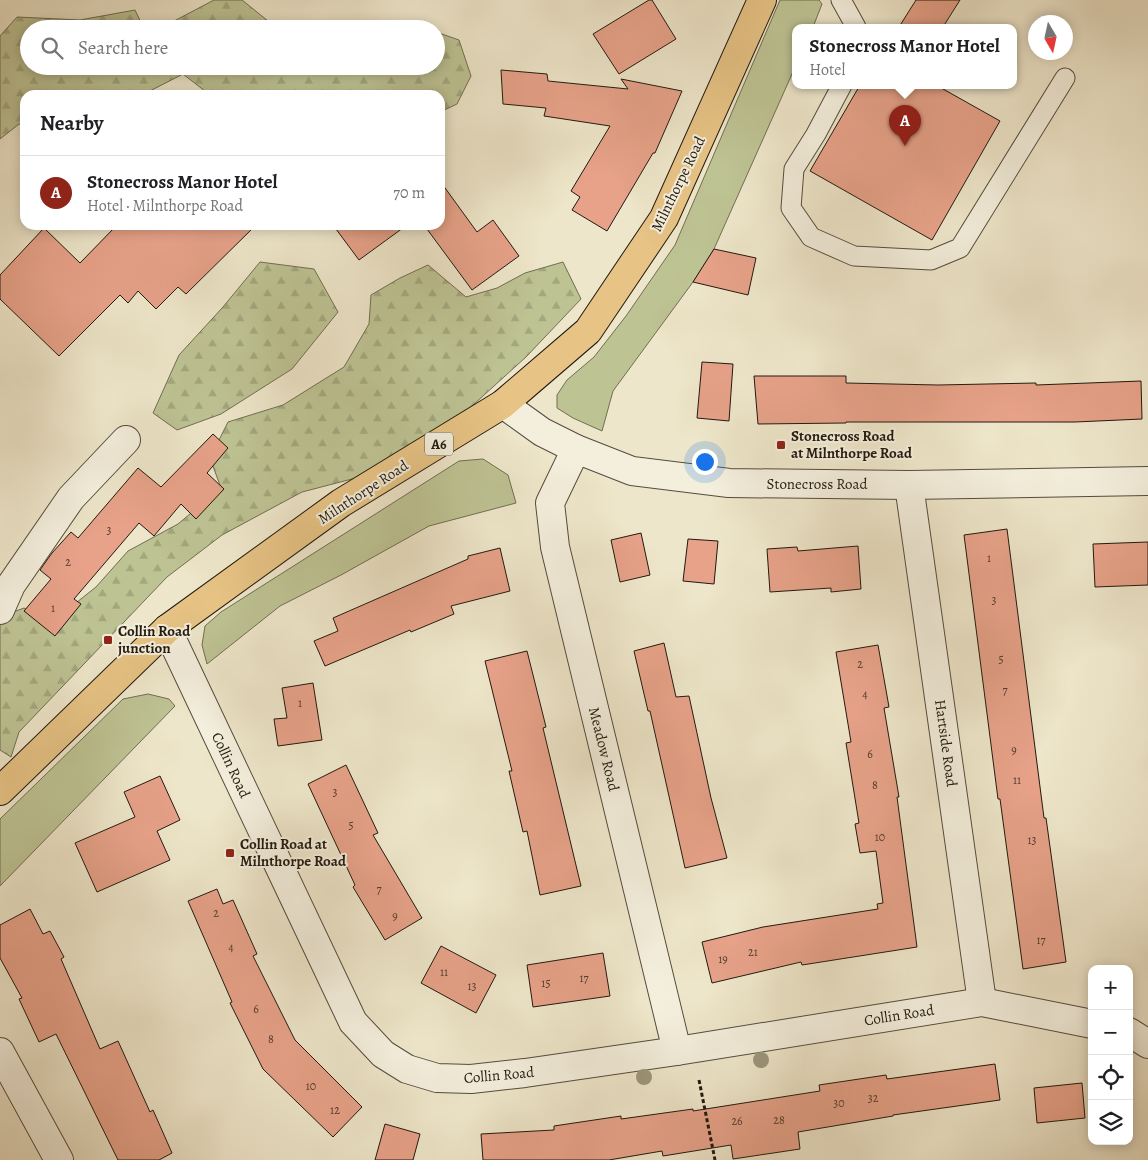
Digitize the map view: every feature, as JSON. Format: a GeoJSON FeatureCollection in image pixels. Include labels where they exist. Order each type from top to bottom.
{"type":"FeatureCollection","features":[{"type":"Feature","properties":{"kind":"highway","name":"Milnthorpe Road"},"geometry":{"type":"LineString","coordinates":[[0,791],[167,629],[341,504],[503,404],[588,331],[664,218],[762,0]]}},
{"type":"Feature","properties":{"kind":"street","name":"Stonecross Road"},"geometry":{"type":"LineString","coordinates":[[503,404],[542,432],[576,449],[632,471],[729,483],[909,485],[1148,481]]}},
{"type":"Feature","properties":{"kind":"street"},"geometry":{"type":"LineString","coordinates":[[0,610],[10,585],[71,498],[126,440]]}},
{"type":"Feature","properties":{"kind":"street","name":"Meadow Road"},"geometry":{"type":"LineString","coordinates":[[576,449],[550,503],[555,548],[677,1051]]}},
{"type":"Feature","properties":{"kind":"street","name":"Hartside Road"},"geometry":{"type":"LineString","coordinates":[[909,485],[982,1002]]}},
{"type":"Feature","properties":{"kind":"street","name":"Collin Road"},"geometry":{"type":"LineString","coordinates":[[167,629],[353,1022],[383,1054],[407,1069],[437,1078],[471,1079],[525,1073],[677,1051],[982,1002],[1088,1023]]}},
{"type":"Feature","properties":{"kind":"street"},"geometry":{"type":"LineString","coordinates":[[1133,1035],[1148,1044]]}},
{"type":"Feature","properties":{"kind":"street"},"geometry":{"type":"LineString","coordinates":[[0,1052],[59,1160]]}},
{"type":"Feature","properties":{"kind":"lane"},"geometry":{"type":"LineString","coordinates":[[841,0],[854,24]]}},
{"type":"Feature","properties":{"kind":"lane"},"geometry":{"type":"LineString","coordinates":[[840,89],[816,134],[794,169],[791,208],[811,237],[854,256],[931,260],[960,248],[1065,78]]}},
{"type":"Feature","properties":{"kind":"path"},"geometry":{"type":"LineString","coordinates":[[699,1076],[715,1160]]}},
{"type":"Feature","properties":{"kind":"green space"},"geometry":{"type":"Polygon","coordinates":[[[214,0],[242,0],[267,20],[176,20],[214,0]]]}},
{"type":"Feature","properties":{"kind":"green space"},"geometry":{"type":"Polygon","coordinates":[[[780,0],[819,0],[822,4],[814,24],[792,24],[792,74],[714,249],[693,282],[613,391],[602,431],[573,418],[557,408],[557,395],[567,380],[594,357],[626,316],[675,245],[780,0]]]}},
{"type":"Feature","properties":{"kind":"green space"},"geometry":{"type":"Polygon","coordinates":[[[135,10],[140,20],[80,20],[135,10]]]}},
{"type":"Feature","properties":{"kind":"green space"},"geometry":{"type":"Polygon","coordinates":[[[17,17],[80,20],[20,20],[20,75],[181,75],[152,90],[20,90],[20,124],[0,139],[0,36],[17,17]]]}},
{"type":"Feature","properties":{"kind":"green space"},"geometry":{"type":"Polygon","coordinates":[[[445,35],[459,40],[471,76],[457,104],[445,110],[445,90],[204,90],[184,75],[445,75],[445,35]]]}},
{"type":"Feature","properties":{"kind":"green space"},"geometry":{"type":"Polygon","coordinates":[[[260,262],[314,269],[338,312],[292,369],[221,414],[177,430],[153,413],[179,355],[223,307],[260,262]]]}},
{"type":"Feature","properties":{"kind":"green space"},"geometry":{"type":"Polygon","coordinates":[[[563,262],[581,299],[526,357],[462,415],[375,473],[302,492],[222,535],[167,577],[19,732],[11,757],[0,750],[0,617],[24,608],[52,622],[96,587],[128,551],[178,524],[221,488],[210,458],[228,422],[283,405],[344,367],[369,324],[371,295],[400,278],[428,265],[466,297],[497,288],[525,273],[563,262]]]}},
{"type":"Feature","properties":{"kind":"green space"},"geometry":{"type":"Polygon","coordinates":[[[483,459],[508,475],[516,503],[429,526],[341,575],[280,606],[207,664],[202,645],[205,626],[221,612],[459,461],[483,459]]]}},
{"type":"Feature","properties":{"kind":"green space"},"geometry":{"type":"Polygon","coordinates":[[[148,694],[169,699],[175,706],[0,886],[0,819],[123,699],[148,694]]]}},
{"type":"Feature","properties":{"kind":"building"},"geometry":{"type":"Polygon","coordinates":[[[652,0],[676,39],[619,74],[593,34],[652,0]]]}},
{"type":"Feature","properties":{"kind":"building"},"geometry":{"type":"Polygon","coordinates":[[[916,0],[960,0],[945,24],[901,24],[916,0]]]}},
{"type":"Feature","properties":{"kind":"building"},"geometry":{"type":"Polygon","coordinates":[[[501,70],[547,74],[548,81],[628,89],[621,79],[682,91],[655,153],[653,153],[607,231],[572,210],[580,197],[571,191],[610,126],[544,116],[546,108],[503,104],[501,70]]]}},
{"type":"Feature","properties":{"kind":"building"},"geometry":{"type":"Polygon","coordinates":[[[858,89],[943,89],[1000,121],[932,240],[810,171],[858,89]]]}},
{"type":"Feature","properties":{"kind":"building"},"geometry":{"type":"Polygon","coordinates":[[[445,188],[477,232],[493,220],[519,256],[472,290],[428,230],[445,230],[445,188]]]}},
{"type":"Feature","properties":{"kind":"building"},"geometry":{"type":"Polygon","coordinates":[[[42,230],[46,230],[80,263],[112,230],[251,230],[186,294],[178,287],[156,309],[138,291],[128,303],[120,295],[59,356],[0,299],[0,275],[42,230]]]}},
{"type":"Feature","properties":{"kind":"building"},"geometry":{"type":"Polygon","coordinates":[[[337,230],[400,230],[359,260],[337,230]]]}},
{"type":"Feature","properties":{"kind":"building"},"geometry":{"type":"Polygon","coordinates":[[[714,249],[756,258],[748,295],[693,282],[714,249]]]}},
{"type":"Feature","properties":{"kind":"building"},"geometry":{"type":"Polygon","coordinates":[[[702,362],[733,364],[729,421],[697,418],[702,362]]]}},
{"type":"Feature","properties":{"kind":"building"},"geometry":{"type":"Polygon","coordinates":[[[754,376],[846,376],[846,383],[938,385],[1036,383],[1036,385],[1141,381],[1142,419],[1075,422],[758,424],[754,376]]]}},
{"type":"Feature","properties":{"kind":"building"},"geometry":{"type":"Polygon","coordinates":[[[213,434],[228,448],[207,473],[224,489],[196,519],[181,504],[154,536],[139,523],[74,599],[81,604],[55,636],[24,611],[51,579],[40,570],[52,553],[71,532],[78,538],[138,468],[161,487],[213,434]]]}},
{"type":"Feature","properties":{"kind":"building"},"geometry":{"type":"Polygon","coordinates":[[[1007,529],[1044,818],[1046,818],[1066,962],[1023,969],[1000,799],[998,799],[964,535],[1007,529]]]}},
{"type":"Feature","properties":{"kind":"building"},"geometry":{"type":"Polygon","coordinates":[[[641,533],[650,575],[620,582],[611,540],[641,533]]]}},
{"type":"Feature","properties":{"kind":"building"},"geometry":{"type":"Polygon","coordinates":[[[688,539],[718,541],[714,584],[683,581],[688,539]]]}},
{"type":"Feature","properties":{"kind":"building"},"geometry":{"type":"Polygon","coordinates":[[[1148,542],[1148,585],[1095,587],[1093,544],[1148,542]]]}},
{"type":"Feature","properties":{"kind":"building"},"geometry":{"type":"Polygon","coordinates":[[[858,546],[861,589],[831,592],[831,588],[770,592],[767,549],[797,547],[798,551],[858,546]]]}},
{"type":"Feature","properties":{"kind":"building"},"geometry":{"type":"Polygon","coordinates":[[[500,548],[510,591],[451,606],[454,614],[411,632],[410,630],[325,666],[314,641],[338,631],[333,618],[468,559],[468,556],[500,548]]]}},
{"type":"Feature","properties":{"kind":"building"},"geometry":{"type":"Polygon","coordinates":[[[664,643],[676,697],[689,696],[711,798],[727,858],[685,868],[650,711],[648,711],[634,651],[664,643]]]}},
{"type":"Feature","properties":{"kind":"building"},"geometry":{"type":"Polygon","coordinates":[[[878,645],[889,707],[884,708],[899,797],[897,797],[917,947],[802,965],[801,962],[712,983],[702,942],[763,927],[878,909],[877,904],[883,903],[876,851],[860,853],[855,824],[859,823],[846,743],[851,742],[836,652],[878,645]]]}},
{"type":"Feature","properties":{"kind":"building"},"geometry":{"type":"Polygon","coordinates":[[[527,651],[546,727],[543,728],[581,886],[540,895],[527,831],[523,832],[509,771],[512,771],[485,661],[527,651]]]}},
{"type":"Feature","properties":{"kind":"building"},"geometry":{"type":"Polygon","coordinates":[[[313,683],[322,740],[278,746],[274,719],[287,718],[282,688],[313,683]]]}},
{"type":"Feature","properties":{"kind":"building"},"geometry":{"type":"Polygon","coordinates":[[[346,765],[378,833],[373,835],[422,918],[385,940],[353,887],[355,885],[308,784],[346,765]]]}},
{"type":"Feature","properties":{"kind":"building"},"geometry":{"type":"Polygon","coordinates":[[[160,776],[180,820],[157,831],[170,860],[97,892],[75,843],[135,817],[124,792],[160,776]]]}},
{"type":"Feature","properties":{"kind":"building"},"geometry":{"type":"Polygon","coordinates":[[[217,889],[223,904],[233,900],[257,954],[253,956],[295,1040],[362,1107],[333,1137],[263,1069],[230,1003],[232,1002],[188,901],[217,889]]]}},
{"type":"Feature","properties":{"kind":"building"},"geometry":{"type":"Polygon","coordinates":[[[30,909],[43,934],[50,931],[64,957],[61,959],[100,1049],[118,1041],[150,1112],[153,1110],[172,1153],[159,1160],[118,1160],[56,1034],[39,1042],[19,999],[22,998],[0,958],[0,925],[30,909]]]}},
{"type":"Feature","properties":{"kind":"building"},"geometry":{"type":"Polygon","coordinates":[[[441,946],[496,975],[476,1013],[421,983],[441,946]]]}},
{"type":"Feature","properties":{"kind":"building"},"geometry":{"type":"Polygon","coordinates":[[[603,953],[610,996],[533,1007],[527,965],[603,953]]]}},
{"type":"Feature","properties":{"kind":"building"},"geometry":{"type":"Polygon","coordinates":[[[995,1064],[1000,1100],[893,1115],[798,1132],[800,1149],[733,1159],[731,1145],[663,1156],[662,1151],[609,1160],[483,1160],[481,1134],[554,1130],[554,1126],[621,1116],[621,1119],[693,1109],[693,1111],[820,1091],[819,1085],[886,1075],[887,1079],[995,1064]]]}},
{"type":"Feature","properties":{"kind":"building"},"geometry":{"type":"Polygon","coordinates":[[[1082,1083],[1085,1118],[1037,1123],[1034,1088],[1082,1083]]]}},
{"type":"Feature","properties":{"kind":"building"},"geometry":{"type":"Polygon","coordinates":[[[385,1124],[420,1134],[413,1160],[375,1160],[385,1124]]]}},
{"type":"Feature","properties":{"kind":"place","name":"Stonecross Manor Hotel"},"geometry":{"type":"Point","coordinates":[905,146]}},
{"type":"Feature","properties":{"kind":"place","name":"Stonecross Road at Milnthorpe Road"},"geometry":{"type":"Point","coordinates":[781,445]}},
{"type":"Feature","properties":{"kind":"place","name":"Collin Road junction"},"geometry":{"type":"Point","coordinates":[108,640]}},
{"type":"Feature","properties":{"kind":"place","name":"Collin Road at Milnthorpe Road"},"geometry":{"type":"Point","coordinates":[230,853]}}]}
